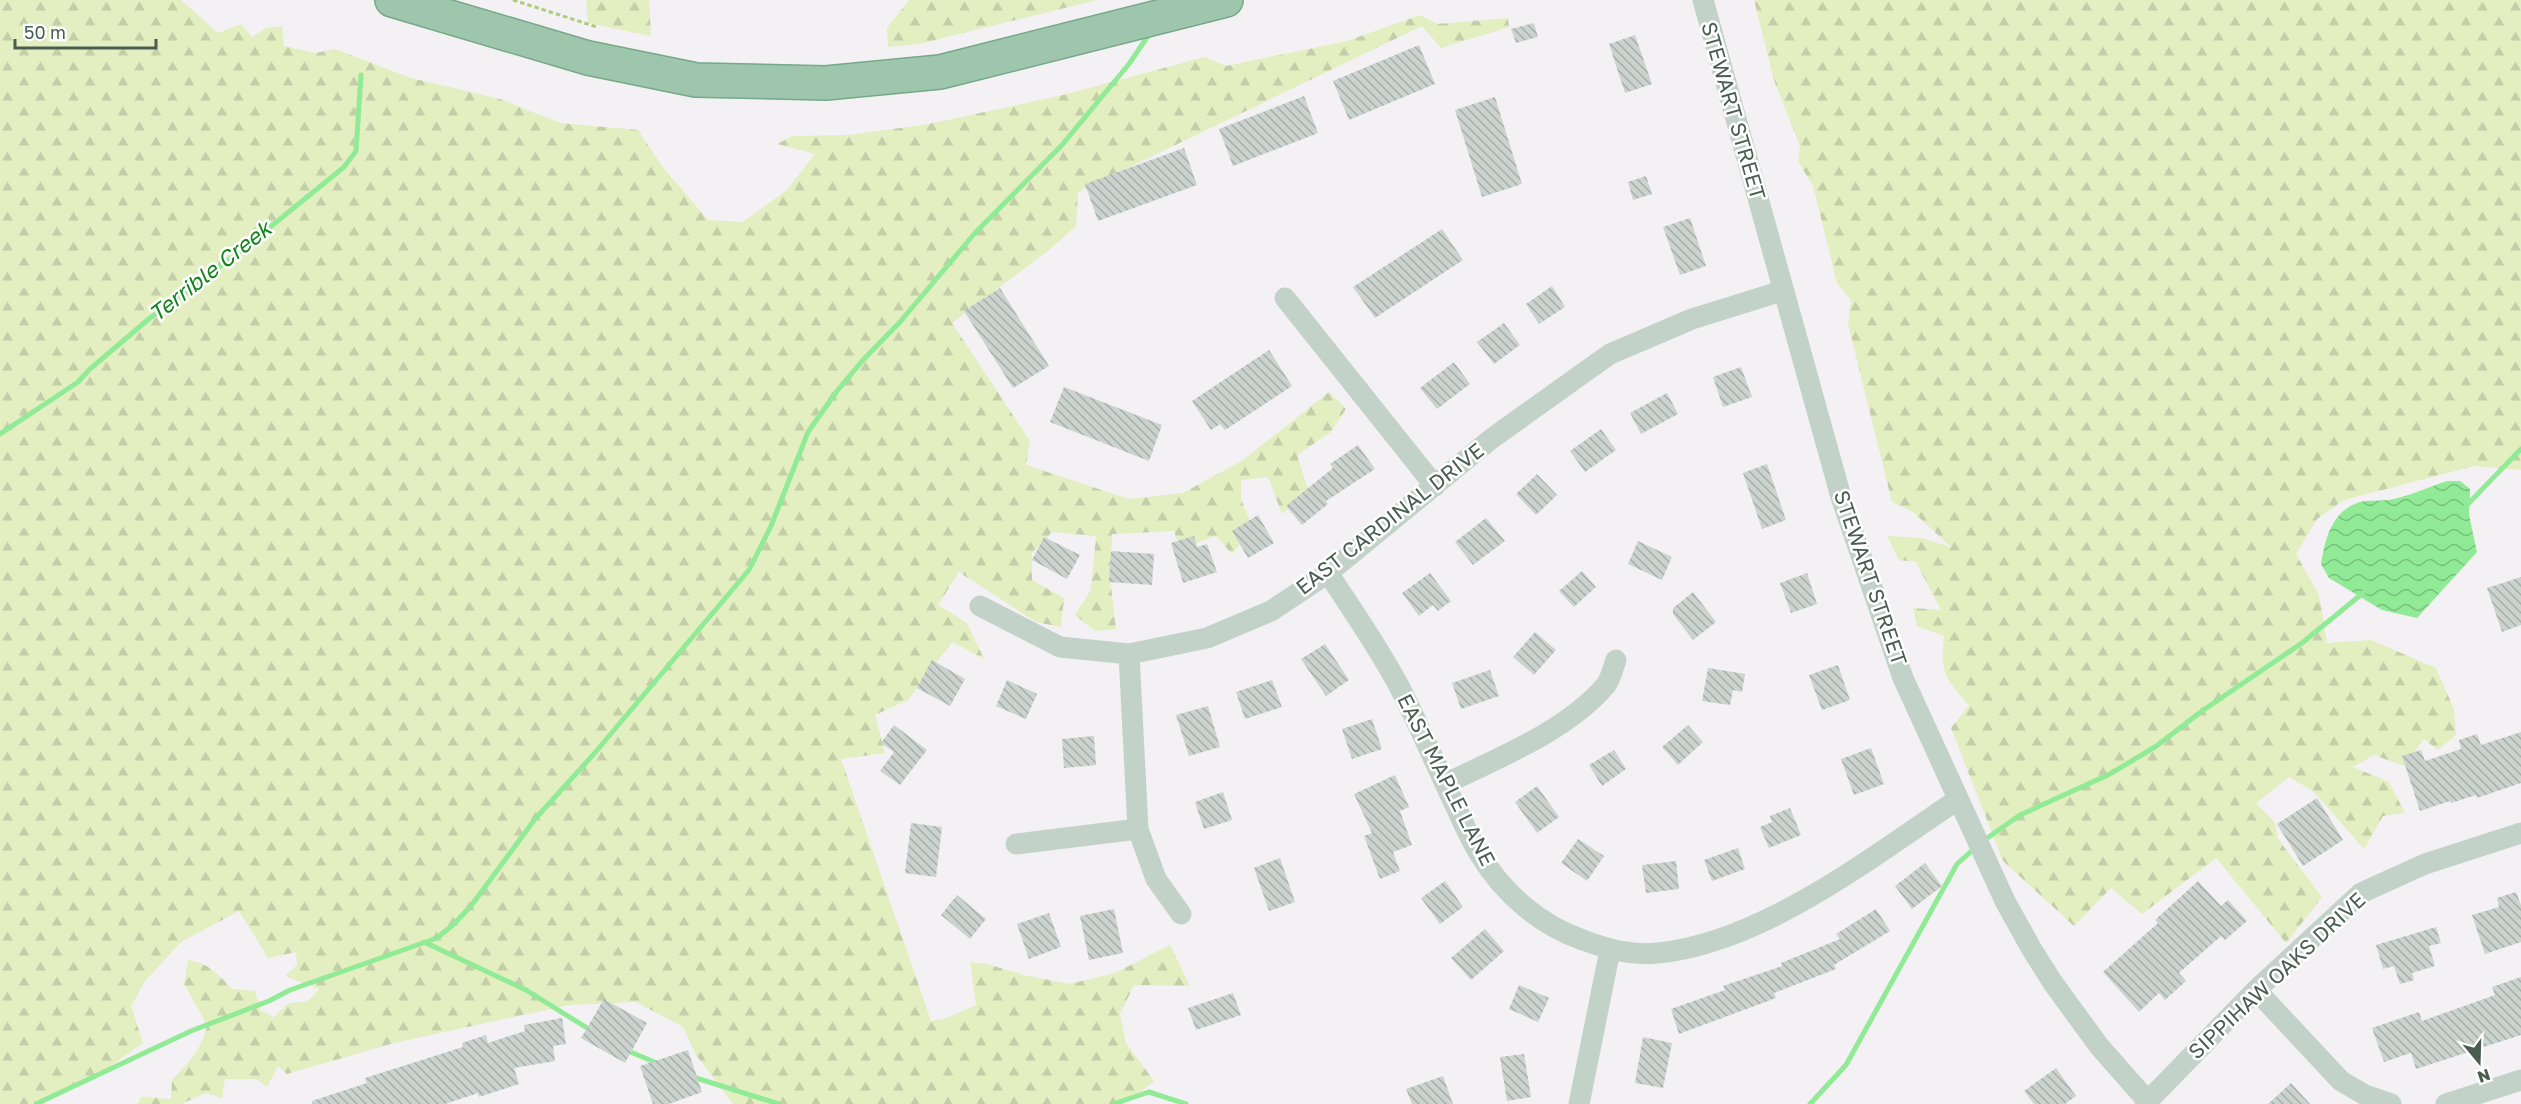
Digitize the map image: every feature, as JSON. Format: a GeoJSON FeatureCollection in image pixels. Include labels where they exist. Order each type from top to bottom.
{"type":"FeatureCollection","features":[{"type":"Feature","properties":{"kind":"highway"},"geometry":{"type":"LineString","coordinates":[[392,0],[588,58],[696,80],[826,83],[940,72],[1226,0]]}},
{"type":"Feature","properties":{"kind":"street","name":"STEWART STREET"},"geometry":{"type":"LineString","coordinates":[[1702,0],[1841,497],[1904,678],[1957,800],[2005,901],[2054,983],[2099,1046],[2148,1103]]}},
{"type":"Feature","properties":{"kind":"street","name":"EAST CARDINAL DRIVE"},"geometry":{"type":"LineString","coordinates":[[980,606],[1060,647],[1129,654],[1208,638],[1271,611],[1328,573],[1491,439],[1610,354],[1692,319],[1782,291]]}},
{"type":"Feature","properties":{"kind":"street"},"geometry":{"type":"LineString","coordinates":[[1285,298],[1435,486]]}},
{"type":"Feature","properties":{"kind":"street","name":"EAST MAPLE LANE"},"geometry":{"type":"LineString","coordinates":[[1328,573],[1374,642],[1400,688],[1479,855],[1497,880],[1537,917],[1564,933],[1610,950],[1657,954],[1693,947],[1730,936],[1792,905],[1851,871],[1957,800]]}},
{"type":"Feature","properties":{"kind":"street"},"geometry":{"type":"LineString","coordinates":[[1129,654],[1138,829],[1155,879],[1181,914]]}},
{"type":"Feature","properties":{"kind":"street"},"geometry":{"type":"LineString","coordinates":[[1445,784],[1532,740],[1569,717],[1608,683],[1616,660]]}},
{"type":"Feature","properties":{"kind":"street"},"geometry":{"type":"LineString","coordinates":[[1017,844],[1138,829]]}},
{"type":"Feature","properties":{"kind":"street","name":"SIPPIHAW OAKS DRIVE"},"geometry":{"type":"LineString","coordinates":[[2148,1103],[2256,990],[2361,893],[2425,864],[2521,833]]}},
{"type":"Feature","properties":{"kind":"street"},"geometry":{"type":"LineString","coordinates":[[1579,1104],[1610,950]]}},
{"type":"Feature","properties":{"kind":"street"},"geometry":{"type":"LineString","coordinates":[[2256,990],[2341,1080],[2365,1095],[2391,1104]]}},
{"type":"Feature","properties":{"kind":"street"},"geometry":{"type":"LineString","coordinates":[[2446,1104],[2521,1080]]}},
{"type":"Feature","properties":{"kind":"path"},"geometry":{"type":"LineString","coordinates":[[513,0],[597,27]]}},
{"type":"Feature","properties":{"kind":"green space"},"geometry":{"type":"Polygon","coordinates":[[[0,0],[181,0],[218,33],[241,24],[252,37],[266,28],[282,26],[284,46],[315,53],[335,49],[411,78],[500,99],[560,123],[638,130],[664,169],[708,220],[743,222],[787,190],[815,154],[777,144],[793,136],[849,135],[929,124],[1063,95],[1205,57],[1226,66],[1347,41],[1420,15],[1437,24],[1508,18],[1509,27],[1441,48],[1422,26],[1078,192],[1076,226],[1049,250],[952,323],[1030,441],[1026,465],[1129,499],[1183,493],[1243,460],[1329,392],[1346,409],[1331,432],[1297,455],[1308,490],[1282,514],[1268,477],[1241,480],[1241,499],[1251,524],[1244,539],[1232,554],[1216,536],[1180,549],[1174,531],[1112,534],[1110,578],[1116,629],[1095,631],[1075,615],[1091,590],[1096,536],[1052,532],[1032,553],[1032,580],[1064,598],[1061,627],[1036,622],[959,572],[938,605],[967,623],[984,659],[952,642],[908,700],[875,715],[885,753],[841,759],[931,1021],[944,1019],[976,1005],[970,962],[1069,984],[1115,973],[1170,945],[1190,986],[1134,985],[1120,1014],[1126,1043],[1154,1081],[1135,1096],[1114,1101],[1114,1104],[733,1104],[696,1055],[683,1027],[636,1002],[569,1005],[394,1043],[287,1074],[278,1066],[267,1087],[256,1079],[225,1079],[222,1098],[206,1093],[181,1104],[138,1104],[141,1097],[171,1099],[172,1080],[194,1055],[205,1034],[207,1025],[184,984],[188,960],[213,970],[232,989],[255,991],[260,1010],[274,1017],[287,1004],[308,1001],[319,989],[285,976],[297,965],[296,952],[268,958],[239,911],[181,942],[145,981],[131,1006],[143,1043],[99,1074],[30,1104],[0,1104],[0,0]]]}},
{"type":"Feature","properties":{"kind":"green space"},"geometry":{"type":"Polygon","coordinates":[[[586,0],[649,0],[651,36],[588,23],[586,0]]]}},
{"type":"Feature","properties":{"kind":"green space"},"geometry":{"type":"Polygon","coordinates":[[[909,0],[1097,0],[919,44],[888,47],[887,28],[909,0]]]}},
{"type":"Feature","properties":{"kind":"green space"},"geometry":{"type":"Polygon","coordinates":[[[1754,0],[2521,0],[2521,470],[2474,466],[2344,500],[2317,519],[2296,554],[2319,595],[2327,643],[2371,640],[2436,668],[2454,709],[2456,735],[2438,750],[2424,739],[2404,766],[2374,755],[2353,767],[2389,782],[2405,813],[2383,816],[2364,849],[2313,791],[2289,777],[2256,803],[2275,823],[2278,839],[2322,897],[2286,943],[2216,858],[2142,914],[2111,888],[2074,926],[2003,861],[1951,728],[1969,706],[1946,674],[1943,659],[1944,636],[1917,626],[1913,608],[1941,610],[1916,562],[1899,560],[1887,536],[1921,538],[1951,547],[1913,512],[1892,502],[1848,324],[1851,300],[1837,283],[1813,186],[1798,161],[1800,146],[1774,80],[1754,0]]]}},
{"type":"Feature","properties":{"kind":"water"},"geometry":{"type":"Polygon","coordinates":[[[2447,481],[2460,481],[2470,489],[2469,515],[2477,552],[2417,618],[2382,610],[2329,578],[2321,564],[2327,537],[2341,513],[2357,503],[2394,499],[2447,481]]]}},
{"type":"Feature","properties":{"kind":"building"},"geometry":{"type":"Polygon","coordinates":[[[1534,23],[1538,37],[1516,43],[1511,29],[1534,23]]]}},
{"type":"Feature","properties":{"kind":"building"},"geometry":{"type":"Polygon","coordinates":[[[1635,35],[1652,84],[1625,93],[1609,44],[1635,35]]]}},
{"type":"Feature","properties":{"kind":"building"},"geometry":{"type":"Polygon","coordinates":[[[1419,45],[1435,84],[1349,120],[1333,81],[1419,45]]]}},
{"type":"Feature","properties":{"kind":"building"},"geometry":{"type":"Polygon","coordinates":[[[1304,96],[1318,133],[1233,166],[1219,129],[1304,96]]]}},
{"type":"Feature","properties":{"kind":"building"},"geometry":{"type":"Polygon","coordinates":[[[1495,97],[1522,184],[1482,197],[1455,110],[1495,97]]]}},
{"type":"Feature","properties":{"kind":"building"},"geometry":{"type":"Polygon","coordinates":[[[1184,148],[1197,185],[1098,221],[1085,184],[1184,148]]]}},
{"type":"Feature","properties":{"kind":"building"},"geometry":{"type":"Polygon","coordinates":[[[1646,176],[1652,194],[1633,200],[1628,182],[1646,176]]]}},
{"type":"Feature","properties":{"kind":"building"},"geometry":{"type":"Polygon","coordinates":[[[1690,218],[1706,266],[1680,275],[1663,227],[1690,218]]]}},
{"type":"Feature","properties":{"kind":"building"},"geometry":{"type":"Polygon","coordinates":[[[1442,229],[1463,260],[1375,318],[1353,287],[1442,229]]]}},
{"type":"Feature","properties":{"kind":"building"},"geometry":{"type":"Polygon","coordinates":[[[1552,286],[1565,307],[1539,324],[1526,304],[1552,286]]]}},
{"type":"Feature","properties":{"kind":"building"},"geometry":{"type":"Polygon","coordinates":[[[1000,288],[1049,366],[1013,388],[964,311],[1000,288]]]}},
{"type":"Feature","properties":{"kind":"building"},"geometry":{"type":"Polygon","coordinates":[[[1504,323],[1520,345],[1494,364],[1477,342],[1504,323]]]}},
{"type":"Feature","properties":{"kind":"building"},"geometry":{"type":"Polygon","coordinates":[[[1269,350],[1292,386],[1225,430],[1220,424],[1211,430],[1192,401],[1269,350]]]}},
{"type":"Feature","properties":{"kind":"building"},"geometry":{"type":"Polygon","coordinates":[[[1454,362],[1470,384],[1437,409],[1420,388],[1454,362]]]}},
{"type":"Feature","properties":{"kind":"building"},"geometry":{"type":"Polygon","coordinates":[[[1741,367],[1752,397],[1723,407],[1713,377],[1741,367]]]}},
{"type":"Feature","properties":{"kind":"building"},"geometry":{"type":"Polygon","coordinates":[[[1064,387],[1162,425],[1149,461],[1050,422],[1064,387]]]}},
{"type":"Feature","properties":{"kind":"building"},"geometry":{"type":"Polygon","coordinates":[[[1667,393],[1678,414],[1641,434],[1630,413],[1667,393]]]}},
{"type":"Feature","properties":{"kind":"building"},"geometry":{"type":"Polygon","coordinates":[[[1601,429],[1616,450],[1585,472],[1570,451],[1601,429]]]}},
{"type":"Feature","properties":{"kind":"building"},"geometry":{"type":"Polygon","coordinates":[[[1358,445],[1375,469],[1326,501],[1328,504],[1302,525],[1286,506],[1333,468],[1330,464],[1358,445]]]}},
{"type":"Feature","properties":{"kind":"building"},"geometry":{"type":"Polygon","coordinates":[[[1767,464],[1786,520],[1762,529],[1743,473],[1767,464]]]}},
{"type":"Feature","properties":{"kind":"building"},"geometry":{"type":"Polygon","coordinates":[[[1537,474],[1557,495],[1536,515],[1516,494],[1537,474]]]}},
{"type":"Feature","properties":{"kind":"building"},"geometry":{"type":"Polygon","coordinates":[[[1258,515],[1274,543],[1248,558],[1232,531],[1258,515]]]}},
{"type":"Feature","properties":{"kind":"building"},"geometry":{"type":"Polygon","coordinates":[[[1486,518],[1505,541],[1473,565],[1455,542],[1486,518]]]}},
{"type":"Feature","properties":{"kind":"building"},"geometry":{"type":"Polygon","coordinates":[[[1194,536],[1197,547],[1207,544],[1217,572],[1183,583],[1171,543],[1194,536]]]}},
{"type":"Feature","properties":{"kind":"building"},"geometry":{"type":"Polygon","coordinates":[[[1044,537],[1080,555],[1067,579],[1032,560],[1044,537]]]}},
{"type":"Feature","properties":{"kind":"building"},"geometry":{"type":"Polygon","coordinates":[[[1638,541],[1672,557],[1662,580],[1628,564],[1638,541]]]}},
{"type":"Feature","properties":{"kind":"building"},"geometry":{"type":"Polygon","coordinates":[[[1111,551],[1154,554],[1152,585],[1109,582],[1111,551]]]}},
{"type":"Feature","properties":{"kind":"building"},"geometry":{"type":"Polygon","coordinates":[[[1582,571],[1596,587],[1574,607],[1559,591],[1582,571]]]}},
{"type":"Feature","properties":{"kind":"building"},"geometry":{"type":"Polygon","coordinates":[[[1430,573],[1451,601],[1438,611],[1433,605],[1419,616],[1402,593],[1430,573]]]}},
{"type":"Feature","properties":{"kind":"building"},"geometry":{"type":"Polygon","coordinates":[[[1807,573],[1817,604],[1791,613],[1780,583],[1807,573]]]}},
{"type":"Feature","properties":{"kind":"building"},"geometry":{"type":"Polygon","coordinates":[[[2521,577],[2521,625],[2502,632],[2487,588],[2521,577]]]}},
{"type":"Feature","properties":{"kind":"building"},"geometry":{"type":"Polygon","coordinates":[[[1693,592],[1716,622],[1693,640],[1673,614],[1673,608],[1693,592]]]}},
{"type":"Feature","properties":{"kind":"building"},"geometry":{"type":"Polygon","coordinates":[[[1535,632],[1556,650],[1534,675],[1513,657],[1535,632]]]}},
{"type":"Feature","properties":{"kind":"building"},"geometry":{"type":"Polygon","coordinates":[[[1325,644],[1349,680],[1326,696],[1301,659],[1325,644]]]}},
{"type":"Feature","properties":{"kind":"building"},"geometry":{"type":"Polygon","coordinates":[[[932,660],[965,679],[950,706],[917,688],[932,660]]]}},
{"type":"Feature","properties":{"kind":"building"},"geometry":{"type":"Polygon","coordinates":[[[1838,665],[1850,700],[1822,710],[1809,675],[1838,665]]]}},
{"type":"Feature","properties":{"kind":"building"},"geometry":{"type":"Polygon","coordinates":[[[1708,668],[1745,674],[1742,692],[1733,690],[1730,705],[1702,701],[1708,668]]]}},
{"type":"Feature","properties":{"kind":"building"},"geometry":{"type":"Polygon","coordinates":[[[1490,670],[1499,696],[1461,709],[1452,683],[1490,670]]]}},
{"type":"Feature","properties":{"kind":"building"},"geometry":{"type":"Polygon","coordinates":[[[1007,680],[1037,694],[1026,719],[996,706],[1007,680]]]}},
{"type":"Feature","properties":{"kind":"building"},"geometry":{"type":"Polygon","coordinates":[[[1272,680],[1282,707],[1245,719],[1236,692],[1272,680]]]}},
{"type":"Feature","properties":{"kind":"building"},"geometry":{"type":"Polygon","coordinates":[[[1208,706],[1220,747],[1189,756],[1176,715],[1208,706]]]}},
{"type":"Feature","properties":{"kind":"building"},"geometry":{"type":"Polygon","coordinates":[[[1372,719],[1382,749],[1352,759],[1342,729],[1372,719]]]}},
{"type":"Feature","properties":{"kind":"building"},"geometry":{"type":"Polygon","coordinates":[[[894,725],[927,750],[900,785],[880,771],[894,752],[881,743],[894,725]]]}},
{"type":"Feature","properties":{"kind":"building"},"geometry":{"type":"Polygon","coordinates":[[[1688,725],[1703,742],[1678,765],[1662,747],[1688,725]]]}},
{"type":"Feature","properties":{"kind":"building"},"geometry":{"type":"Polygon","coordinates":[[[2521,732],[2521,783],[2477,798],[2476,795],[2420,811],[2402,756],[2421,750],[2425,761],[2461,749],[2459,740],[2477,734],[2481,745],[2521,732]]]}},
{"type":"Feature","properties":{"kind":"building"},"geometry":{"type":"Polygon","coordinates":[[[1094,736],[1096,765],[1064,768],[1062,739],[1094,736]]]}},
{"type":"Feature","properties":{"kind":"building"},"geometry":{"type":"Polygon","coordinates":[[[1871,748],[1884,784],[1854,795],[1841,759],[1871,748]]]}},
{"type":"Feature","properties":{"kind":"building"},"geometry":{"type":"Polygon","coordinates":[[[1614,750],[1626,769],[1602,786],[1589,765],[1614,750]]]}},
{"type":"Feature","properties":{"kind":"building"},"geometry":{"type":"Polygon","coordinates":[[[1395,775],[1409,807],[1400,811],[1412,845],[1393,852],[1400,871],[1380,879],[1364,836],[1372,833],[1354,794],[1395,775]]]}},
{"type":"Feature","properties":{"kind":"building"},"geometry":{"type":"Polygon","coordinates":[[[1537,786],[1559,817],[1537,833],[1515,802],[1537,786]]]}},
{"type":"Feature","properties":{"kind":"building"},"geometry":{"type":"Polygon","coordinates":[[[1223,792],[1232,820],[1204,829],[1195,802],[1223,792]]]}},
{"type":"Feature","properties":{"kind":"building"},"geometry":{"type":"Polygon","coordinates":[[[2317,798],[2343,840],[2303,866],[2277,824],[2317,798]]]}},
{"type":"Feature","properties":{"kind":"building"},"geometry":{"type":"Polygon","coordinates":[[[1790,808],[1801,835],[1769,848],[1760,827],[1772,822],[1770,816],[1790,808]]]}},
{"type":"Feature","properties":{"kind":"building"},"geometry":{"type":"Polygon","coordinates":[[[911,823],[942,827],[936,877],[905,873],[911,823]]]}},
{"type":"Feature","properties":{"kind":"building"},"geometry":{"type":"Polygon","coordinates":[[[1578,839],[1604,856],[1587,881],[1561,863],[1578,839]]]}},
{"type":"Feature","properties":{"kind":"building"},"geometry":{"type":"Polygon","coordinates":[[[1738,848],[1745,869],[1712,881],[1704,860],[1738,848]]]}},
{"type":"Feature","properties":{"kind":"building"},"geometry":{"type":"Polygon","coordinates":[[[1280,858],[1295,902],[1269,911],[1254,868],[1280,858]]]}},
{"type":"Feature","properties":{"kind":"building"},"geometry":{"type":"Polygon","coordinates":[[[1676,861],[1679,889],[1646,893],[1642,865],[1676,861]]]}},
{"type":"Feature","properties":{"kind":"building"},"geometry":{"type":"Polygon","coordinates":[[[1925,863],[1942,886],[1912,909],[1895,886],[1925,863]]]}},
{"type":"Feature","properties":{"kind":"building"},"geometry":{"type":"Polygon","coordinates":[[[1445,881],[1463,907],[1440,924],[1421,898],[1445,881]]]}},
{"type":"Feature","properties":{"kind":"building"},"geometry":{"type":"Polygon","coordinates":[[[2198,881],[2221,906],[2228,900],[2247,921],[2225,940],[2221,936],[2179,973],[2186,981],[2165,1000],[2159,993],[2139,1012],[2103,972],[2158,923],[2155,920],[2198,881]]]}},
{"type":"Feature","properties":{"kind":"building"},"geometry":{"type":"Polygon","coordinates":[[[2516,892],[2521,905],[2521,942],[2485,954],[2472,915],[2499,907],[2497,898],[2516,892]]]}},
{"type":"Feature","properties":{"kind":"building"},"geometry":{"type":"Polygon","coordinates":[[[957,895],[986,919],[970,939],[941,915],[957,895]]]}},
{"type":"Feature","properties":{"kind":"building"},"geometry":{"type":"Polygon","coordinates":[[[1114,909],[1123,953],[1089,960],[1080,916],[1114,909]]]}},
{"type":"Feature","properties":{"kind":"building"},"geometry":{"type":"Polygon","coordinates":[[[1876,909],[1890,931],[1834,965],[1836,969],[1774,993],[1776,998],[1679,1034],[1671,1009],[1725,990],[1723,986],[1782,966],[1781,963],[1840,939],[1836,934],[1876,909]]]}},
{"type":"Feature","properties":{"kind":"building"},"geometry":{"type":"Polygon","coordinates":[[[1049,913],[1061,947],[1029,959],[1017,924],[1049,913]]]}},
{"type":"Feature","properties":{"kind":"building"},"geometry":{"type":"Polygon","coordinates":[[[2436,927],[2441,943],[2429,946],[2435,966],[2412,973],[2414,980],[2400,984],[2394,966],[2383,969],[2376,945],[2436,927]]]}},
{"type":"Feature","properties":{"kind":"building"},"geometry":{"type":"Polygon","coordinates":[[[1485,929],[1504,951],[1471,980],[1451,958],[1485,929]]]}},
{"type":"Feature","properties":{"kind":"building"},"geometry":{"type":"Polygon","coordinates":[[[2521,977],[2521,1035],[2416,1069],[2411,1053],[2384,1062],[2372,1028],[2419,1012],[2422,1021],[2495,995],[2492,987],[2521,977]]]}},
{"type":"Feature","properties":{"kind":"building"},"geometry":{"type":"Polygon","coordinates":[[[1519,985],[1549,998],[1538,1022],[1509,1009],[1519,985]]]}},
{"type":"Feature","properties":{"kind":"building"},"geometry":{"type":"Polygon","coordinates":[[[1233,993],[1241,1015],[1196,1030],[1188,1008],[1233,993]]]}},
{"type":"Feature","properties":{"kind":"building"},"geometry":{"type":"Polygon","coordinates":[[[604,999],[647,1023],[625,1063],[581,1038],[604,999]]]}},
{"type":"Feature","properties":{"kind":"building"},"geometry":{"type":"Polygon","coordinates":[[[562,1018],[566,1044],[553,1046],[555,1061],[514,1068],[519,1084],[479,1097],[478,1093],[445,1104],[312,1104],[312,1101],[367,1083],[365,1078],[463,1047],[462,1043],[486,1035],[488,1043],[525,1031],[524,1025],[562,1018]]]}},
{"type":"Feature","properties":{"kind":"building"},"geometry":{"type":"Polygon","coordinates":[[[1643,1037],[1672,1043],[1663,1088],[1635,1083],[1643,1037]]]}},
{"type":"Feature","properties":{"kind":"building"},"geometry":{"type":"Polygon","coordinates":[[[688,1050],[702,1092],[669,1104],[653,1104],[640,1066],[688,1050]]]}},
{"type":"Feature","properties":{"kind":"building"},"geometry":{"type":"Polygon","coordinates":[[[1524,1054],[1531,1097],[1507,1101],[1500,1057],[1524,1054]]]}},
{"type":"Feature","properties":{"kind":"building"},"geometry":{"type":"Polygon","coordinates":[[[2056,1068],[2076,1096],[2065,1104],[2034,1104],[2024,1091],[2056,1068]]]}},
{"type":"Feature","properties":{"kind":"building"},"geometry":{"type":"Polygon","coordinates":[[[1443,1076],[1453,1104],[1412,1104],[1406,1089],[1443,1076]]]}},
{"type":"Feature","properties":{"kind":"building"},"geometry":{"type":"Polygon","coordinates":[[[2291,1083],[2310,1104],[2268,1104],[2291,1083]]]}},
{"type":"Feature","properties":{"kind":"waterway"},"geometry":{"type":"LineString","coordinates":[[36,1104],[191,1031],[269,1001],[290,990],[437,938],[454,924],[471,906],[535,819],[593,755],[749,570],[771,526],[808,432],[837,391],[900,322],[975,233],[1062,145],[1129,64],[1150,33]]}},
{"type":"Feature","properties":{"kind":"waterway","name":"Terrible Creek"},"geometry":{"type":"LineString","coordinates":[[0,434],[78,382],[150,318],[242,250],[344,167],[356,151],[361,75]]}},
{"type":"Feature","properties":{"kind":"waterway"},"geometry":{"type":"LineString","coordinates":[[2466,506],[2521,449]]}},
{"type":"Feature","properties":{"kind":"waterway"},"geometry":{"type":"LineString","coordinates":[[1983,841],[2020,815],[2108,775],[2155,747],[2202,711],[2302,643],[2363,593]]}},
{"type":"Feature","properties":{"kind":"waterway"},"geometry":{"type":"LineString","coordinates":[[1810,1104],[1846,1065],[1957,864],[1976,847]]}},
{"type":"Feature","properties":{"kind":"waterway"},"geometry":{"type":"LineString","coordinates":[[424,942],[526,990],[592,1031]]}},
{"type":"Feature","properties":{"kind":"waterway"},"geometry":{"type":"LineString","coordinates":[[626,1050],[659,1064]]}},
{"type":"Feature","properties":{"kind":"waterway"},"geometry":{"type":"LineString","coordinates":[[693,1077],[779,1104]]}},
{"type":"Feature","properties":{"kind":"waterway"},"geometry":{"type":"LineString","coordinates":[[1113,1104],[1149,1092],[1186,1104]]}}]}
